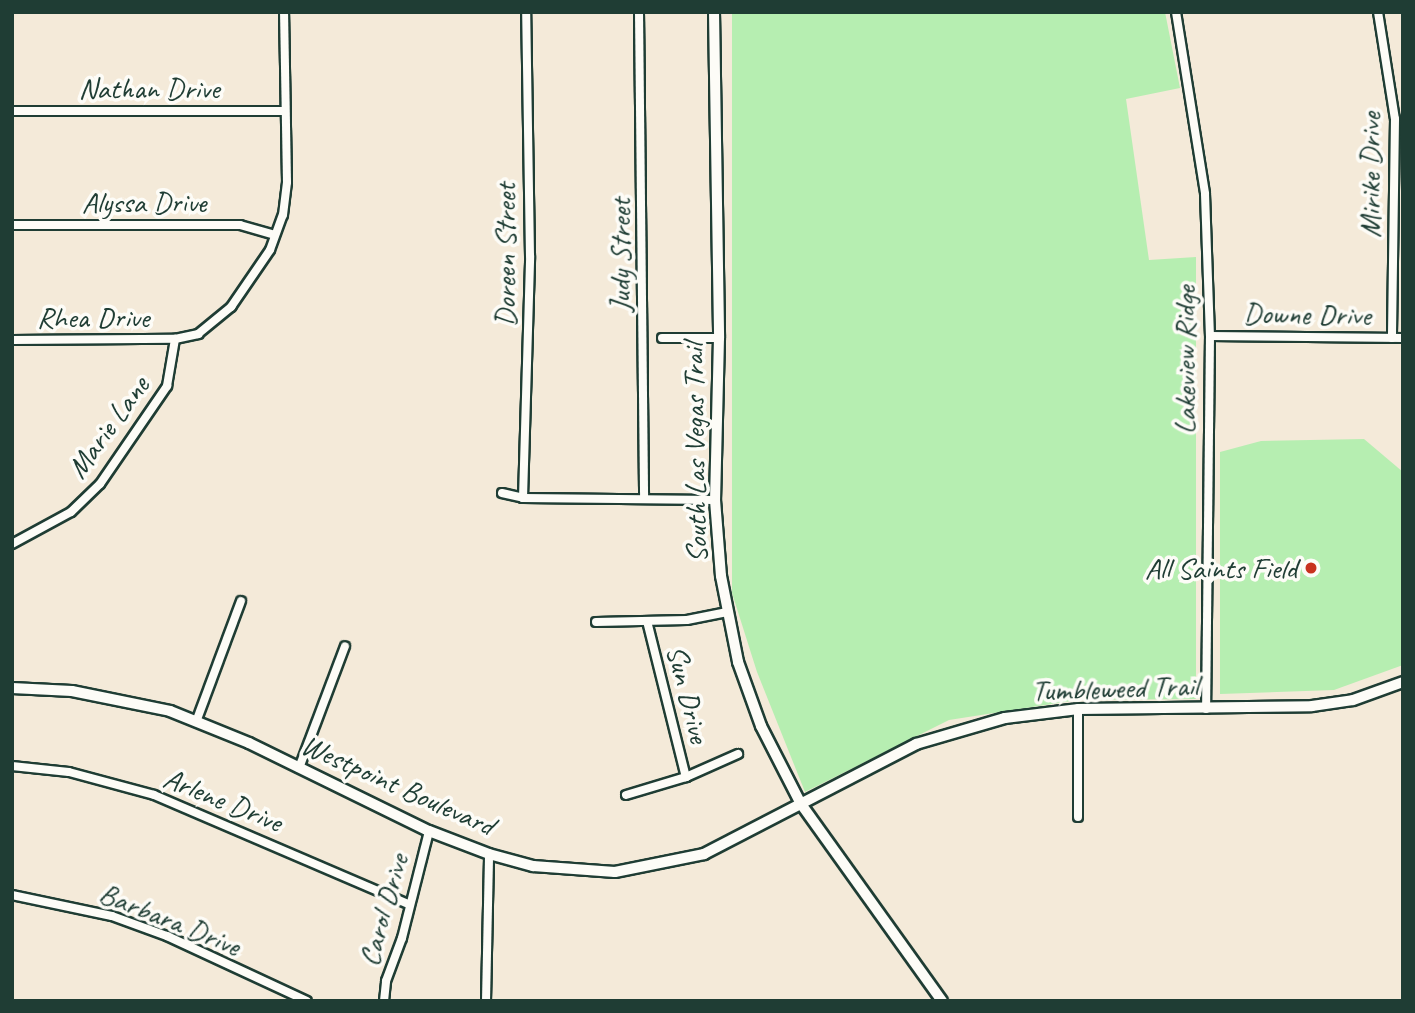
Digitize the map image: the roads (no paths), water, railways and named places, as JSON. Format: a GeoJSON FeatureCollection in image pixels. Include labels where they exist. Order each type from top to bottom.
{"type":"FeatureCollection","features":[{"type":"Feature","properties":{"kind":"street","name":"Rhea Drive"},"geometry":{"type":"LineString","coordinates":[[12,340],[175,339],[198,334],[217,322],[262,261],[275,235],[287,182],[284,12]]}},
{"type":"Feature","properties":{"kind":"street","name":"Doreen Street"},"geometry":{"type":"LineString","coordinates":[[523,498],[530,256],[526,12]]}},
{"type":"Feature","properties":{"kind":"street","name":"Judy Street"},"geometry":{"type":"LineString","coordinates":[[639,12],[644,498]]}},
{"type":"Feature","properties":{"kind":"street","name":"South Las Vegas Trail"},"geometry":{"type":"LineString","coordinates":[[714,12],[719,338],[715,500],[727,612],[750,698],[801,804],[942,1001]]}},
{"type":"Feature","properties":{"kind":"street","name":"Lakeview Ridge"},"geometry":{"type":"LineString","coordinates":[[1177,12],[1205,194],[1210,336],[1206,709]]}},
{"type":"Feature","properties":{"kind":"street","name":"Mirike Drive"},"geometry":{"type":"LineString","coordinates":[[1378,12],[1395,119],[1392,338]]}},
{"type":"Feature","properties":{"kind":"street","name":"Nathan Drive"},"geometry":{"type":"LineString","coordinates":[[12,111],[285,111]]}},
{"type":"Feature","properties":{"kind":"street","name":"Alyssa Drive"},"geometry":{"type":"LineString","coordinates":[[12,225],[240,225],[275,235]]}},
{"type":"Feature","properties":{"kind":"street","name":"Downe Drive"},"geometry":{"type":"LineString","coordinates":[[1210,336],[1403,338]]}},
{"type":"Feature","properties":{"kind":"street"},"geometry":{"type":"LineString","coordinates":[[662,338],[719,338]]}},
{"type":"Feature","properties":{"kind":"street","name":"Marie Lane"},"geometry":{"type":"LineString","coordinates":[[12,544],[71,512],[100,484],[167,386],[175,339]]}},
{"type":"Feature","properties":{"kind":"street"},"geometry":{"type":"LineString","coordinates":[[502,493],[523,498],[715,500]]}},
{"type":"Feature","properties":{"kind":"street"},"geometry":{"type":"LineString","coordinates":[[196,722],[241,601]]}},
{"type":"Feature","properties":{"kind":"street"},"geometry":{"type":"LineString","coordinates":[[596,622],[647,621],[727,612]]}},
{"type":"Feature","properties":{"kind":"street","name":"Sun Drive"},"geometry":{"type":"LineString","coordinates":[[647,621],[686,777]]}},
{"type":"Feature","properties":{"kind":"street"},"geometry":{"type":"LineString","coordinates":[[299,768],[345,646]]}},
{"type":"Feature","properties":{"kind":"street","name":"Tumbleweed Trail"},"geometry":{"type":"LineString","coordinates":[[801,804],[916,744],[1005,718],[1078,709],[1312,706],[1361,698],[1403,682]]}},
{"type":"Feature","properties":{"kind":"street","name":"Westpoint Boulevard"},"geometry":{"type":"LineString","coordinates":[[12,688],[126,699],[196,722],[429,831],[488,854],[561,870],[645,869],[714,850],[801,804]]}},
{"type":"Feature","properties":{"kind":"street"},"geometry":{"type":"LineString","coordinates":[[1078,709],[1078,817]]}},
{"type":"Feature","properties":{"kind":"street"},"geometry":{"type":"LineString","coordinates":[[626,795],[686,777],[738,754]]}},
{"type":"Feature","properties":{"kind":"street","name":"Arlene Drive"},"geometry":{"type":"LineString","coordinates":[[12,766],[69,772],[154,795],[408,904]]}},
{"type":"Feature","properties":{"kind":"street","name":"Carol Drive"},"geometry":{"type":"LineString","coordinates":[[384,1001],[386,981],[402,939],[408,904],[429,831]]}},
{"type":"Feature","properties":{"kind":"street"},"geometry":{"type":"LineString","coordinates":[[486,1001],[488,854]]}},
{"type":"Feature","properties":{"kind":"street","name":"Barbara Drive"},"geometry":{"type":"LineString","coordinates":[[12,895],[112,916],[167,936],[307,1001]]}},
{"type":"Feature","properties":{"kind":"street"},"geometry":{"type":"LineString","coordinates":[[275,1001],[279,990]]}},
{"type":"Feature","properties":{"kind":"place","name":"All Saints Field"},"geometry":{"type":"Point","coordinates":[1311,568]}}]}
